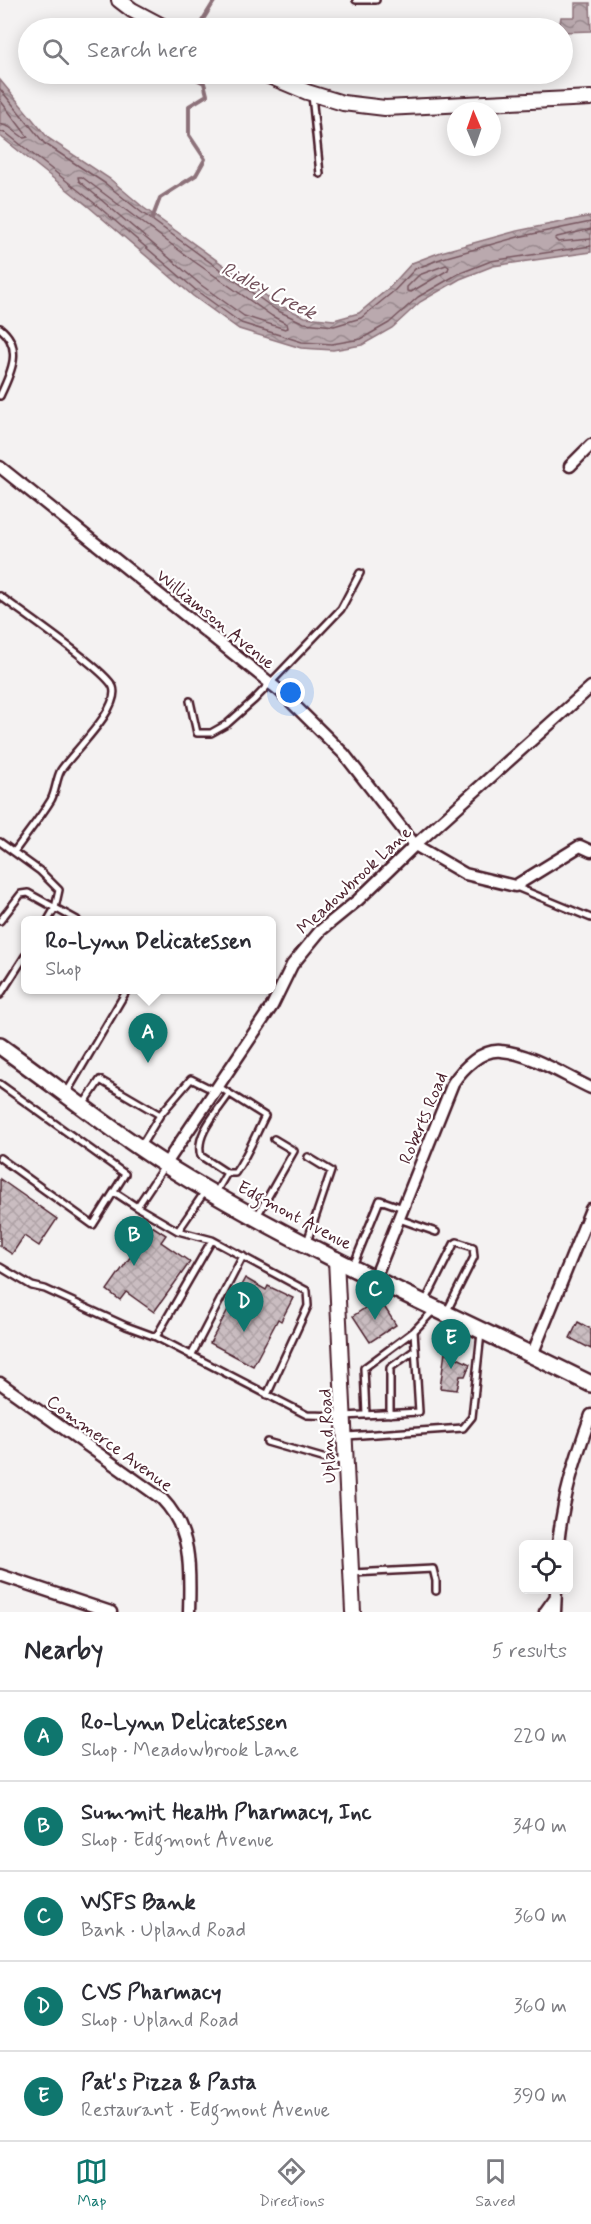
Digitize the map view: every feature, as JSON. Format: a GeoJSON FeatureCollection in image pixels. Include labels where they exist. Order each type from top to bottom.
{"type":"FeatureCollection","features":[{"type":"Feature","properties":{"kind":"main road","name":"Edgmont Avenue"},"geometry":{"type":"LineString","coordinates":[[0,1046],[165,1165],[210,1192],[306,1244],[591,1384]]}},
{"type":"Feature","properties":{"kind":"street"},"geometry":{"type":"LineString","coordinates":[[119,0],[147,18]]}},
{"type":"Feature","properties":{"kind":"street"},"geometry":{"type":"LineString","coordinates":[[288,84],[344,103],[385,108],[591,98]]}},
{"type":"Feature","properties":{"kind":"street"},"geometry":{"type":"LineString","coordinates":[[570,466],[591,445]]}},
{"type":"Feature","properties":{"kind":"street","name":"Williamson Avenue"},"geometry":{"type":"LineString","coordinates":[[0,467],[270,683],[344,754],[416,845]]}},
{"type":"Feature","properties":{"kind":"street","name":"Meadowbrook Lane"},"geometry":{"type":"LineString","coordinates":[[165,1165],[273,1006],[292,965],[320,931],[358,900],[591,687]]}},
{"type":"Feature","properties":{"kind":"street"},"geometry":{"type":"LineString","coordinates":[[416,845],[465,874],[515,886],[580,846],[591,850]]}},
{"type":"Feature","properties":{"kind":"street","name":"Roberts Road"},"geometry":{"type":"LineString","coordinates":[[375,1278],[453,1083],[462,1070],[480,1057],[499,1050],[520,1055],[591,1088]]}},
{"type":"Feature","properties":{"kind":"street"},"geometry":{"type":"LineString","coordinates":[[532,1355],[591,1209]]}},
{"type":"Feature","properties":{"kind":"street","name":"Upland Road"},"geometry":{"type":"LineString","coordinates":[[336,1259],[353,1612]]}},
{"type":"Feature","properties":{"kind":"street","name":"Commerce Avenue"},"geometry":{"type":"LineString","coordinates":[[0,1383],[162,1499],[171,1508],[187,1543],[190,1566],[189,1612]]}},
{"type":"Feature","properties":{"kind":"street"},"geometry":{"type":"LineString","coordinates":[[558,1540],[561,1512],[571,1472],[591,1415]]}},
{"type":"Feature","properties":{"kind":"street"},"geometry":{"type":"LineString","coordinates":[[0,1575],[111,1612]]}},
{"type":"Feature","properties":{"kind":"street"},"geometry":{"type":"LineString","coordinates":[[545,1612],[555,1594]]}},
{"type":"Feature","properties":{"kind":"street"},"geometry":{"type":"LineString","coordinates":[[555,1612],[556,1594]]}},
{"type":"Feature","properties":{"kind":"lane"},"geometry":{"type":"LineString","coordinates":[[356,0],[376,0]]}},
{"type":"Feature","properties":{"kind":"lane"},"geometry":{"type":"LineString","coordinates":[[312,94],[320,174]]}},
{"type":"Feature","properties":{"kind":"lane"},"geometry":{"type":"LineString","coordinates":[[0,328],[6,333],[14,352],[14,366],[3,384],[0,396]]}},
{"type":"Feature","properties":{"kind":"lane"},"geometry":{"type":"LineString","coordinates":[[190,701],[197,733],[211,733],[227,724],[254,700],[340,609],[360,573]]}},
{"type":"Feature","properties":{"kind":"lane"},"geometry":{"type":"LineString","coordinates":[[0,596],[88,662],[109,680],[114,688],[114,700],[106,714],[61,771],[53,798],[14,852]]}},
{"type":"Feature","properties":{"kind":"lane"},"geometry":{"type":"LineString","coordinates":[[0,842],[40,871],[59,890],[56,909],[51,916]]}},
{"type":"Feature","properties":{"kind":"lane"},"geometry":{"type":"LineString","coordinates":[[515,886],[591,918]]}},
{"type":"Feature","properties":{"kind":"lane"},"geometry":{"type":"LineString","coordinates":[[1,917],[21,894],[28,893],[68,916]]}},
{"type":"Feature","properties":{"kind":"lane"},"geometry":{"type":"LineString","coordinates":[[0,995],[21,962]]}},
{"type":"Feature","properties":{"kind":"lane"},"geometry":{"type":"LineString","coordinates":[[66,1095],[125,994]]}},
{"type":"Feature","properties":{"kind":"lane"},"geometry":{"type":"LineString","coordinates":[[140,1147],[160,1115],[190,1079],[229,1094],[265,1116],[251,1149],[235,1173],[228,1173],[201,1156],[199,1149],[200,1140],[229,1094]]}},
{"type":"Feature","properties":{"kind":"lane"},"geometry":{"type":"LineString","coordinates":[[82,1107],[100,1080],[160,1115]]}},
{"type":"Feature","properties":{"kind":"lane"},"geometry":{"type":"LineString","coordinates":[[0,1084],[125,1174],[93,1225],[0,1158]]}},
{"type":"Feature","properties":{"kind":"lane"},"geometry":{"type":"LineString","coordinates":[[256,1217],[294,1151],[274,1139]]}},
{"type":"Feature","properties":{"kind":"lane"},"geometry":{"type":"LineString","coordinates":[[306,1244],[331,1171],[308,1156]]}},
{"type":"Feature","properties":{"kind":"lane"},"geometry":{"type":"LineString","coordinates":[[137,1207],[165,1165]]}},
{"type":"Feature","properties":{"kind":"lane"},"geometry":{"type":"LineString","coordinates":[[178,1231],[228,1173]]}},
{"type":"Feature","properties":{"kind":"lane"},"geometry":{"type":"LineString","coordinates":[[114,1192],[178,1231],[212,1240],[307,1291],[308,1306],[267,1395]]}},
{"type":"Feature","properties":{"kind":"lane"},"geometry":{"type":"LineString","coordinates":[[353,1267],[380,1200],[436,1232]]}},
{"type":"Feature","properties":{"kind":"lane"},"geometry":{"type":"LineString","coordinates":[[156,1338],[212,1240]]}},
{"type":"Feature","properties":{"kind":"lane"},"geometry":{"type":"LineString","coordinates":[[366,1415],[364,1368],[414,1331],[436,1307],[474,1257],[473,1247],[457,1242],[454,1244],[436,1307]]}},
{"type":"Feature","properties":{"kind":"lane"},"geometry":{"type":"LineString","coordinates":[[191,1356],[243,1257]]}},
{"type":"Feature","properties":{"kind":"lane"},"geometry":{"type":"LineString","coordinates":[[0,1267],[32,1287],[45,1289],[156,1338],[307,1416],[419,1412],[414,1331]]}},
{"type":"Feature","properties":{"kind":"lane"},"geometry":{"type":"LineString","coordinates":[[345,1436],[463,1428],[472,1417],[482,1330]]}},
{"type":"Feature","properties":{"kind":"lane"},"geometry":{"type":"LineString","coordinates":[[390,1414],[390,1368],[415,1350]]}},
{"type":"Feature","properties":{"kind":"lane"},"geometry":{"type":"LineString","coordinates":[[267,1442],[326,1459],[346,1461]]}},
{"type":"Feature","properties":{"kind":"lane"},"geometry":{"type":"LineString","coordinates":[[351,1573],[433,1569],[436,1591]]}},
{"type":"Feature","properties":{"kind":"water"},"geometry":{"type":"Polygon","coordinates":[[[575,3],[590,3],[591,31],[573,32],[573,18],[561,18],[575,17],[575,3]]]}},
{"type":"Feature","properties":{"kind":"water"},"geometry":{"type":"Polygon","coordinates":[[[0,80],[48,138],[110,179],[144,208],[279,305],[305,317],[334,320],[359,313],[390,287],[412,263],[441,252],[517,231],[591,216],[591,252],[493,266],[460,279],[420,302],[392,328],[362,345],[333,350],[301,348],[239,329],[193,296],[89,207],[0,136],[0,80]]]}},
{"type":"Feature","properties":{"kind":"building"},"geometry":{"type":"Polygon","coordinates":[[[0,1179],[57,1219],[39,1246],[24,1236],[12,1254],[0,1246],[0,1179]]]}},
{"type":"Feature","properties":{"kind":"building"},"geometry":{"type":"Polygon","coordinates":[[[152,1226],[166,1235],[161,1242],[190,1262],[154,1312],[126,1292],[120,1300],[107,1290],[152,1226]]]}},
{"type":"Feature","properties":{"kind":"building"},"geometry":{"type":"Polygon","coordinates":[[[245,1278],[266,1290],[268,1286],[293,1298],[281,1321],[278,1319],[253,1366],[210,1343],[245,1278]]]}},
{"type":"Feature","properties":{"kind":"building"},"geometry":{"type":"Polygon","coordinates":[[[377,1300],[378,1302],[380,1300],[396,1325],[370,1342],[353,1316],[377,1300]]]}},
{"type":"Feature","properties":{"kind":"building"},"geometry":{"type":"Polygon","coordinates":[[[578,1322],[591,1329],[591,1349],[570,1338],[578,1322]]]}},
{"type":"Feature","properties":{"kind":"building"},"geometry":{"type":"Polygon","coordinates":[[[445,1352],[470,1364],[465,1376],[460,1376],[457,1390],[440,1388],[445,1352]]]}},
{"type":"Feature","properties":{"kind":"waterway"},"geometry":{"type":"LineString","coordinates":[[204,18],[215,0]]}},
{"type":"Feature","properties":{"kind":"waterway"},"geometry":{"type":"LineString","coordinates":[[152,219],[160,198],[196,175],[205,159],[189,135],[189,106],[207,95],[204,84]]}},
{"type":"Feature","properties":{"kind":"place","name":"Ro-Lynn Delicatessen"},"geometry":{"type":"Point","coordinates":[148,1063]}},
{"type":"Feature","properties":{"kind":"place","name":"Summit Health Pharmacy, Inc"},"geometry":{"type":"Point","coordinates":[134,1266]}},
{"type":"Feature","properties":{"kind":"place","name":"WSFS Bank"},"geometry":{"type":"Point","coordinates":[375,1320]}},
{"type":"Feature","properties":{"kind":"place","name":"CVS Pharmacy"},"geometry":{"type":"Point","coordinates":[244,1332]}},
{"type":"Feature","properties":{"kind":"place","name":"Pat's Pizza & Pasta"},"geometry":{"type":"Point","coordinates":[451,1369]}},
{"type":"Feature","properties":{"kind":"water label","name":"Ridley Creek"},"geometry":{"type":"Point","coordinates":[269,290]}}]}
